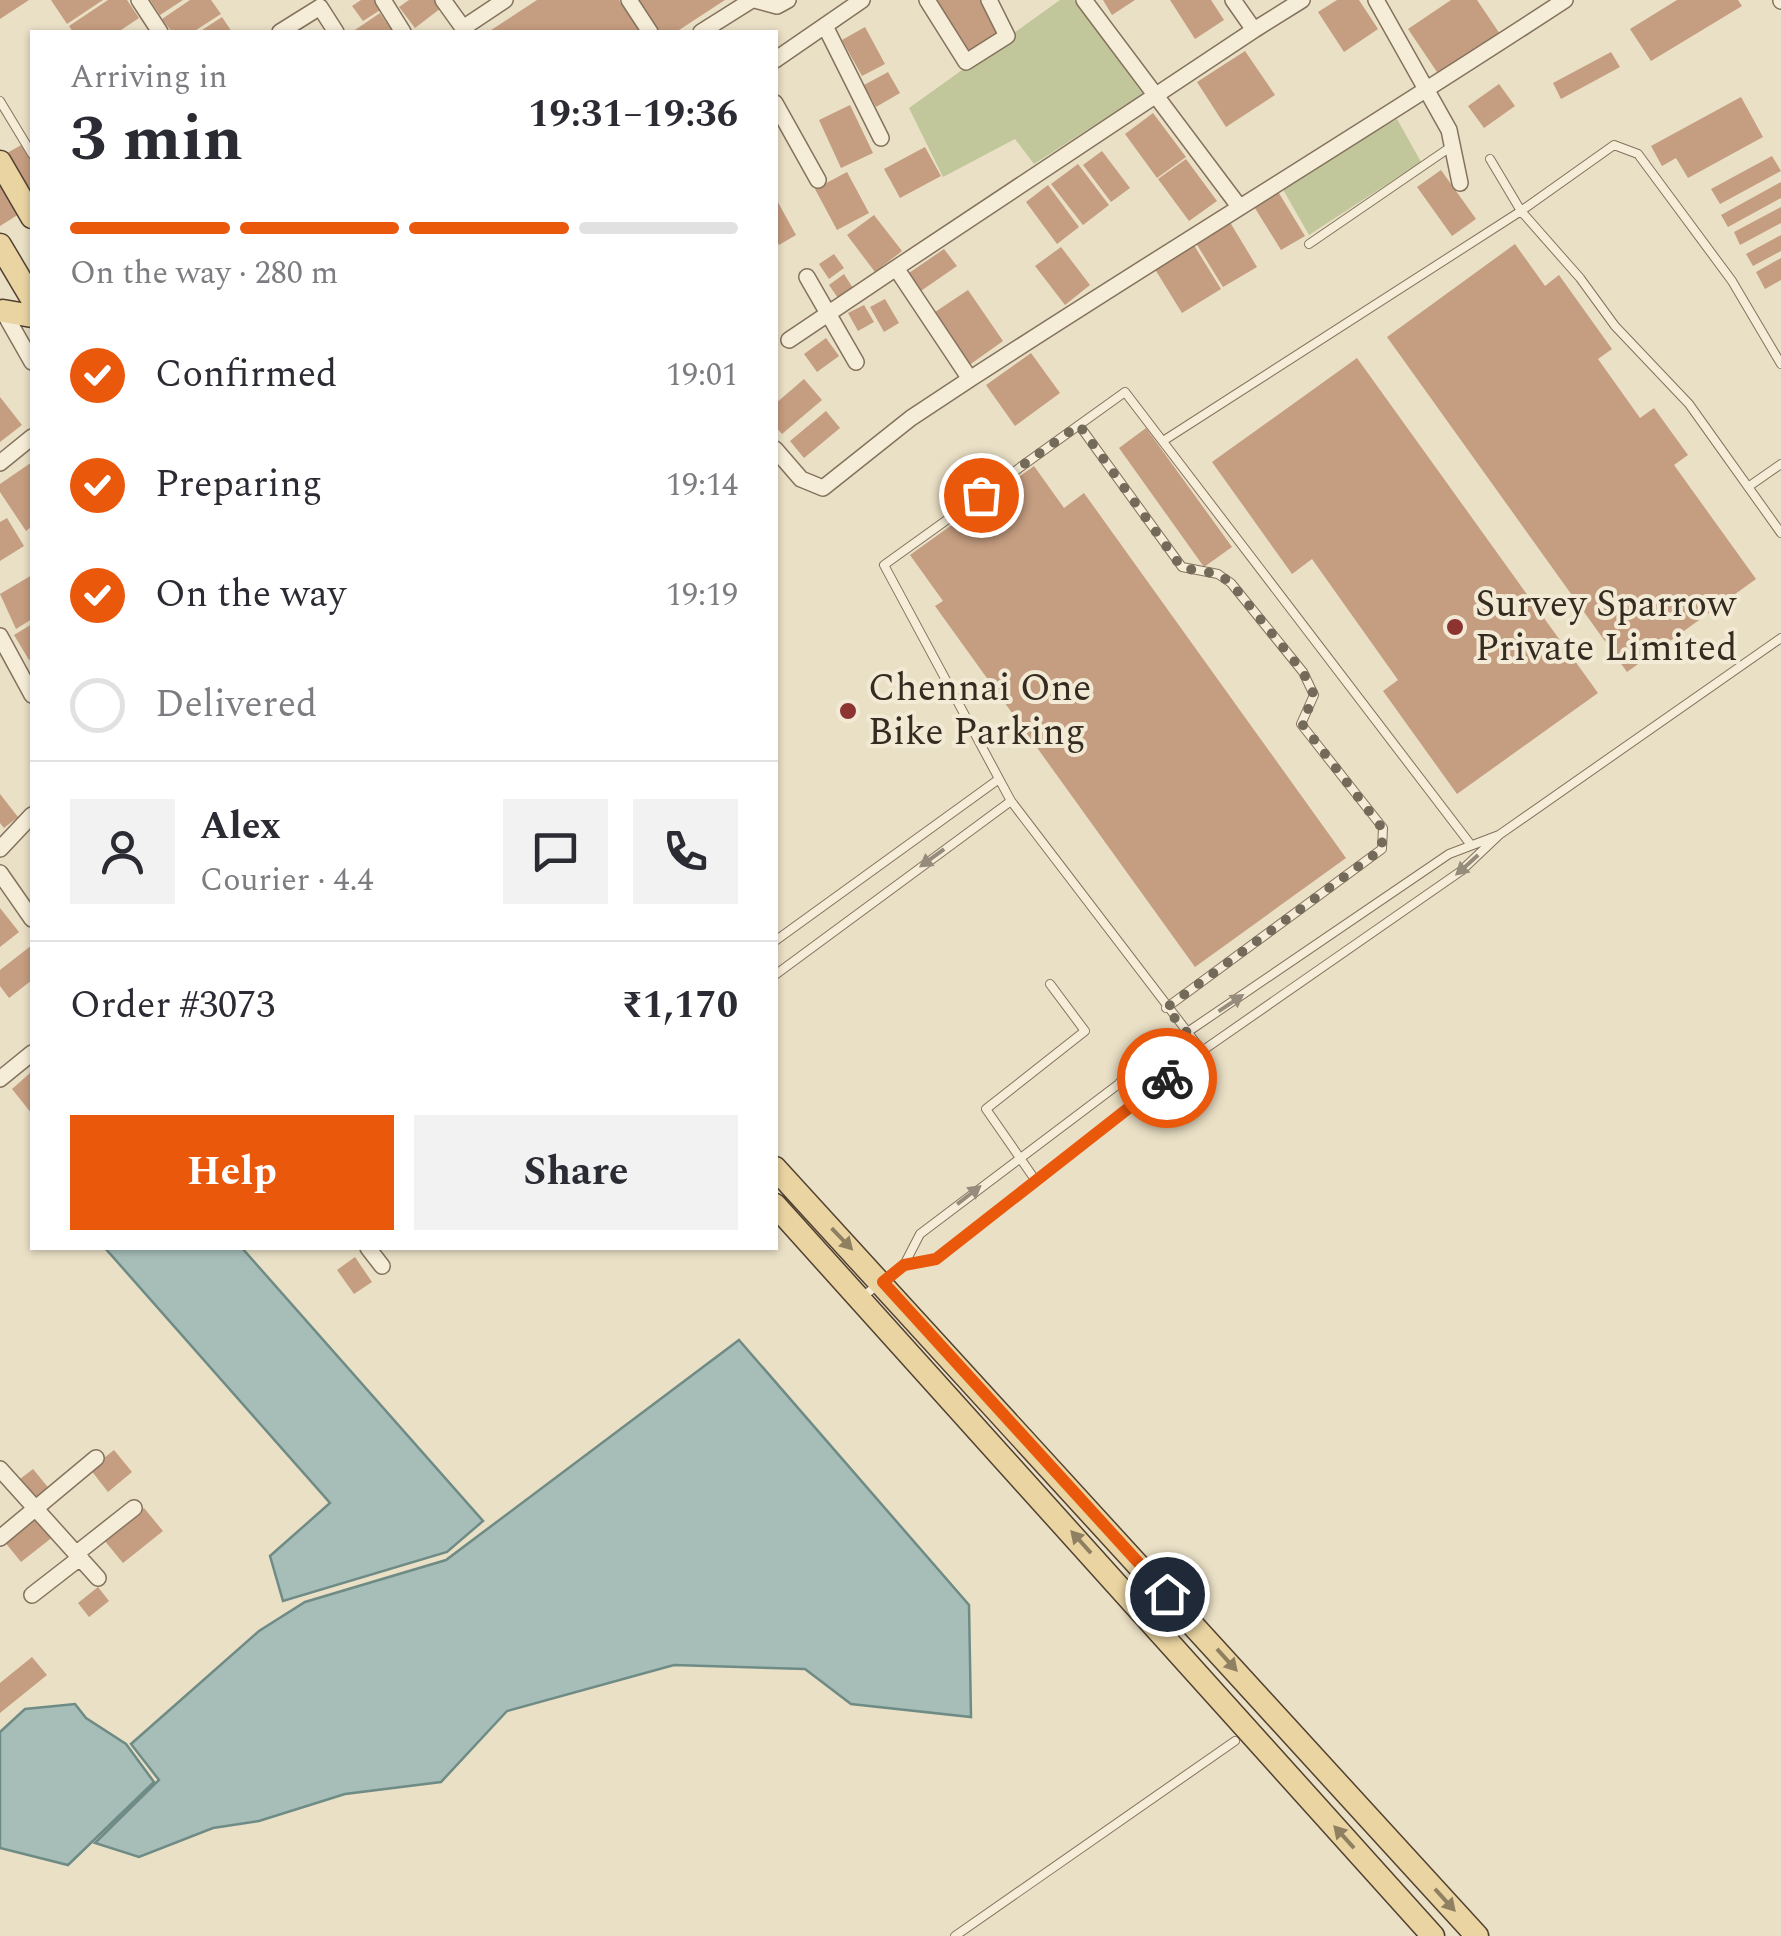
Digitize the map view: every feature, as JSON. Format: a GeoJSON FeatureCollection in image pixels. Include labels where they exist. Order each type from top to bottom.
{"type":"FeatureCollection","features":[{"type":"Feature","properties":{"kind":"main road"},"geometry":{"type":"LineString","coordinates":[[0,162],[30,214]]}},
{"type":"Feature","properties":{"kind":"main road"},"geometry":{"type":"LineString","coordinates":[[0,245],[30,296]]}},
{"type":"Feature","properties":{"kind":"main road"},"geometry":{"type":"LineString","coordinates":[[3,311],[30,316]]}},
{"type":"Feature","properties":{"kind":"main road"},"geometry":{"type":"LineString","coordinates":[[778,1171],[1477,1936]]}},
{"type":"Feature","properties":{"kind":"main road"},"geometry":{"type":"LineString","coordinates":[[778,1208],[862,1296],[1432,1936]]}},
{"type":"Feature","properties":{"kind":"street"},"geometry":{"type":"LineString","coordinates":[[139,0],[159,30]]}},
{"type":"Feature","properties":{"kind":"street"},"geometry":{"type":"LineString","coordinates":[[383,0],[401,30]]}},
{"type":"Feature","properties":{"kind":"street"},"geometry":{"type":"LineString","coordinates":[[443,0],[464,30],[505,0]]}},
{"type":"Feature","properties":{"kind":"street"},"geometry":{"type":"LineString","coordinates":[[629,0],[649,30]]}},
{"type":"Feature","properties":{"kind":"street"},"geometry":{"type":"LineString","coordinates":[[704,30],[754,0],[777,6],[788,0]]}},
{"type":"Feature","properties":{"kind":"street"},"geometry":{"type":"LineString","coordinates":[[778,58],[862,0]]}},
{"type":"Feature","properties":{"kind":"street"},"geometry":{"type":"LineString","coordinates":[[927,0],[966,62],[1008,34],[989,0]]}},
{"type":"Feature","properties":{"kind":"street"},"geometry":{"type":"LineString","coordinates":[[1084,0],[1238,205]]}},
{"type":"Feature","properties":{"kind":"street"},"geometry":{"type":"LineString","coordinates":[[1233,0],[1254,30]]}},
{"type":"Feature","properties":{"kind":"street"},"geometry":{"type":"LineString","coordinates":[[789,340],[1302,0]]}},
{"type":"Feature","properties":{"kind":"street"},"geometry":{"type":"LineString","coordinates":[[1376,0],[1428,91],[1452,146],[1460,183]]}},
{"type":"Feature","properties":{"kind":"street"},"geometry":{"type":"LineString","coordinates":[[778,452],[801,479],[823,488],[911,418],[970,379],[1238,205],[1428,91],[1565,0]]}},
{"type":"Feature","properties":{"kind":"street"},"geometry":{"type":"LineString","coordinates":[[283,30],[326,4],[335,30]]}},
{"type":"Feature","properties":{"kind":"street"},"geometry":{"type":"LineString","coordinates":[[824,26],[881,138]]}},
{"type":"Feature","properties":{"kind":"street"},"geometry":{"type":"LineString","coordinates":[[778,109],[818,180]]}},
{"type":"Feature","properties":{"kind":"street"},"geometry":{"type":"LineString","coordinates":[[896,268],[970,379]]}},
{"type":"Feature","properties":{"kind":"street"},"geometry":{"type":"LineString","coordinates":[[807,277],[856,362]]}},
{"type":"Feature","properties":{"kind":"street"},"geometry":{"type":"LineString","coordinates":[[3,311],[30,358]]}},
{"type":"Feature","properties":{"kind":"street"},"geometry":{"type":"LineString","coordinates":[[0,464],[30,439]]}},
{"type":"Feature","properties":{"kind":"street"},"geometry":{"type":"LineString","coordinates":[[0,636],[30,691]]}},
{"type":"Feature","properties":{"kind":"street"},"geometry":{"type":"LineString","coordinates":[[0,849],[30,818]]}},
{"type":"Feature","properties":{"kind":"street"},"geometry":{"type":"LineString","coordinates":[[0,873],[30,916]]}},
{"type":"Feature","properties":{"kind":"street"},"geometry":{"type":"LineString","coordinates":[[0,1079],[30,1055]]}},
{"type":"Feature","properties":{"kind":"street"},"geometry":{"type":"LineString","coordinates":[[370,1250],[382,1266]]}},
{"type":"Feature","properties":{"kind":"street"},"geometry":{"type":"LineString","coordinates":[[0,1538],[96,1458]]}},
{"type":"Feature","properties":{"kind":"street"},"geometry":{"type":"LineString","coordinates":[[0,1469],[98,1578]]}},
{"type":"Feature","properties":{"kind":"street"},"geometry":{"type":"LineString","coordinates":[[32,1595],[134,1508]]}},
{"type":"Feature","properties":{"kind":"lane"},"geometry":{"type":"LineString","coordinates":[[0,101],[30,151]]}},
{"type":"Feature","properties":{"kind":"lane"},"geometry":{"type":"LineString","coordinates":[[1163,441],[1521,210],[1614,145],[1638,154],[1732,281],[1781,364]]}},
{"type":"Feature","properties":{"kind":"lane"},"geometry":{"type":"LineString","coordinates":[[1309,244],[1452,146]]}},
{"type":"Feature","properties":{"kind":"lane"},"geometry":{"type":"LineString","coordinates":[[1490,159],[1521,210],[1580,278],[1615,326],[1689,404],[1781,534]]}},
{"type":"Feature","properties":{"kind":"lane"},"geometry":{"type":"LineString","coordinates":[[1202,1050],[1166,1008],[1011,800],[884,565],[1125,392],[1471,845]]}},
{"type":"Feature","properties":{"kind":"lane"},"geometry":{"type":"LineString","coordinates":[[1079,425],[1182,568],[1218,574],[1231,583],[1303,672],[1314,695],[1302,724],[1382,828],[1382,849],[1166,1008]]}},
{"type":"Feature","properties":{"kind":"lane"},"geometry":{"type":"LineString","coordinates":[[1748,487],[1781,464]]}},
{"type":"Feature","properties":{"kind":"lane"},"geometry":{"type":"LineString","coordinates":[[904,1265],[936,1259],[1202,1050],[1461,872],[1498,835],[1781,638]]}},
{"type":"Feature","properties":{"kind":"lane"},"geometry":{"type":"LineString","coordinates":[[778,939],[999,779]]}},
{"type":"Feature","properties":{"kind":"lane"},"geometry":{"type":"LineString","coordinates":[[778,972],[1011,800]]}},
{"type":"Feature","properties":{"kind":"lane"},"geometry":{"type":"LineString","coordinates":[[862,1296],[904,1265],[920,1234],[1189,1031],[1449,854],[1498,835]]}},
{"type":"Feature","properties":{"kind":"lane"},"geometry":{"type":"LineString","coordinates":[[1036,1180],[986,1110],[1085,1031],[1050,984]]}},
{"type":"Feature","properties":{"kind":"lane"},"geometry":{"type":"LineString","coordinates":[[1120,1082],[1136,1103]]}},
{"type":"Feature","properties":{"kind":"lane"},"geometry":{"type":"LineString","coordinates":[[955,1936],[1235,1741]]}},
{"type":"Feature","properties":{"kind":"green space"},"geometry":{"type":"Polygon","coordinates":[[[1060,0],[1074,0],[1143,94],[1034,164],[1015,139],[943,177],[909,108],[1060,0]]]}},
{"type":"Feature","properties":{"kind":"green space"},"geometry":{"type":"Polygon","coordinates":[[[1397,119],[1421,162],[1309,235],[1281,186],[1397,119]]]}},
{"type":"Feature","properties":{"kind":"water"},"geometry":{"type":"Polygon","coordinates":[[[107,1250],[244,1250],[483,1521],[447,1552],[283,1601],[270,1556],[330,1503],[107,1250]]]}},
{"type":"Feature","properties":{"kind":"water"},"geometry":{"type":"Polygon","coordinates":[[[739,1340],[969,1605],[971,1717],[851,1704],[805,1669],[674,1665],[507,1711],[441,1782],[345,1794],[259,1821],[213,1828],[139,1857],[95,1843],[159,1780],[131,1744],[259,1631],[305,1602],[446,1560],[739,1340]]]}},
{"type":"Feature","properties":{"kind":"water"},"geometry":{"type":"Polygon","coordinates":[[[75,1704],[86,1718],[126,1744],[154,1782],[68,1865],[0,1848],[0,1732],[25,1709],[75,1704]]]}},
{"type":"Feature","properties":{"kind":"building"},"geometry":{"type":"Polygon","coordinates":[[[0,0],[29,0],[0,19],[0,0]]]}},
{"type":"Feature","properties":{"kind":"building"},"geometry":{"type":"Polygon","coordinates":[[[51,0],[103,0],[67,24],[51,0]]]}},
{"type":"Feature","properties":{"kind":"building"},"geometry":{"type":"Polygon","coordinates":[[[108,0],[127,0],[139,18],[121,30],[72,30],[69,26],[108,0]]]}},
{"type":"Feature","properties":{"kind":"building"},"geometry":{"type":"Polygon","coordinates":[[[150,0],[183,0],[160,15],[150,0]]]}},
{"type":"Feature","properties":{"kind":"building"},"geometry":{"type":"Polygon","coordinates":[[[190,0],[211,0],[221,14],[196,30],[170,30],[162,19],[190,0]]]}},
{"type":"Feature","properties":{"kind":"building"},"geometry":{"type":"Polygon","coordinates":[[[361,0],[376,0],[382,9],[363,21],[352,6],[361,0]]]}},
{"type":"Feature","properties":{"kind":"building"},"geometry":{"type":"Polygon","coordinates":[[[409,0],[435,0],[441,8],[415,28],[399,7],[409,0]]]}},
{"type":"Feature","properties":{"kind":"building"},"geometry":{"type":"Polygon","coordinates":[[[537,0],[619,0],[639,30],[491,30],[537,0]]]}},
{"type":"Feature","properties":{"kind":"building"},"geometry":{"type":"Polygon","coordinates":[[[636,0],[725,0],[679,30],[657,30],[636,0]]]}},
{"type":"Feature","properties":{"kind":"building"},"geometry":{"type":"Polygon","coordinates":[[[935,0],[986,0],[1006,32],[968,55],[935,0]]]}},
{"type":"Feature","properties":{"kind":"building"},"geometry":{"type":"Polygon","coordinates":[[[1103,0],[1135,0],[1112,15],[1103,0]]]}},
{"type":"Feature","properties":{"kind":"building"},"geometry":{"type":"Polygon","coordinates":[[[1170,0],[1211,0],[1224,20],[1195,39],[1170,0]]]}},
{"type":"Feature","properties":{"kind":"building"},"geometry":{"type":"Polygon","coordinates":[[[1337,0],[1359,0],[1378,29],[1344,52],[1318,12],[1337,0]]]}},
{"type":"Feature","properties":{"kind":"building"},"geometry":{"type":"Polygon","coordinates":[[[1451,0],[1477,0],[1500,34],[1439,75],[1408,29],[1451,0]]]}},
{"type":"Feature","properties":{"kind":"building"},"geometry":{"type":"Polygon","coordinates":[[[1677,0],[1738,0],[1742,6],[1651,61],[1630,29],[1677,0]]]}},
{"type":"Feature","properties":{"kind":"building"},"geometry":{"type":"Polygon","coordinates":[[[380,13],[392,30],[355,30],[380,13]]]}},
{"type":"Feature","properties":{"kind":"building"},"geometry":{"type":"Polygon","coordinates":[[[222,17],[231,30],[202,30],[222,17]]]}},
{"type":"Feature","properties":{"kind":"building"},"geometry":{"type":"Polygon","coordinates":[[[865,27],[885,64],[862,76],[842,40],[865,27]]]}},
{"type":"Feature","properties":{"kind":"building"},"geometry":{"type":"Polygon","coordinates":[[[1245,51],[1275,95],[1226,127],[1197,82],[1245,51]]]}},
{"type":"Feature","properties":{"kind":"building"},"geometry":{"type":"Polygon","coordinates":[[[1611,52],[1620,67],[1561,99],[1553,83],[1611,52]]]}},
{"type":"Feature","properties":{"kind":"building"},"geometry":{"type":"Polygon","coordinates":[[[888,72],[900,93],[876,107],[864,85],[888,72]]]}},
{"type":"Feature","properties":{"kind":"building"},"geometry":{"type":"Polygon","coordinates":[[[1499,84],[1515,106],[1484,128],[1468,106],[1499,84]]]}},
{"type":"Feature","properties":{"kind":"building"},"geometry":{"type":"Polygon","coordinates":[[[1741,97],[1763,137],[1688,178],[1676,158],[1662,166],[1651,146],[1741,97]]]}},
{"type":"Feature","properties":{"kind":"building"},"geometry":{"type":"Polygon","coordinates":[[[850,105],[873,153],[841,168],[819,120],[850,105]]]}},
{"type":"Feature","properties":{"kind":"building"},"geometry":{"type":"Polygon","coordinates":[[[1153,113],[1186,157],[1157,178],[1125,134],[1153,113]]]}},
{"type":"Feature","properties":{"kind":"building"},"geometry":{"type":"Polygon","coordinates":[[[23,144],[30,156],[30,207],[0,226],[0,157],[23,144]]]}},
{"type":"Feature","properties":{"kind":"building"},"geometry":{"type":"Polygon","coordinates":[[[925,147],[941,176],[900,198],[884,169],[925,147]]]}},
{"type":"Feature","properties":{"kind":"building"},"geometry":{"type":"Polygon","coordinates":[[[1102,151],[1130,188],[1111,202],[1083,165],[1102,151]]]}},
{"type":"Feature","properties":{"kind":"building"},"geometry":{"type":"Polygon","coordinates":[[[1772,156],[1781,171],[1720,204],[1711,189],[1772,156]]]}},
{"type":"Feature","properties":{"kind":"building"},"geometry":{"type":"Polygon","coordinates":[[[1186,159],[1217,201],[1189,221],[1158,179],[1186,159]]]}},
{"type":"Feature","properties":{"kind":"building"},"geometry":{"type":"Polygon","coordinates":[[[1078,164],[1109,205],[1083,225],[1051,184],[1078,164]]]}},
{"type":"Feature","properties":{"kind":"building"},"geometry":{"type":"Polygon","coordinates":[[[1441,170],[1476,219],[1452,236],[1417,187],[1441,170]]]}},
{"type":"Feature","properties":{"kind":"building"},"geometry":{"type":"Polygon","coordinates":[[[847,172],[869,213],[837,230],[815,189],[847,172]]]}},
{"type":"Feature","properties":{"kind":"building"},"geometry":{"type":"Polygon","coordinates":[[[1781,182],[1781,198],[1728,227],[1721,215],[1781,182]]]}},
{"type":"Feature","properties":{"kind":"building"},"geometry":{"type":"Polygon","coordinates":[[[1048,185],[1079,227],[1057,244],[1026,202],[1048,185]]]}},
{"type":"Feature","properties":{"kind":"building"},"geometry":{"type":"Polygon","coordinates":[[[1277,190],[1305,236],[1281,250],[1253,205],[1277,190]]]}},
{"type":"Feature","properties":{"kind":"building"},"geometry":{"type":"Polygon","coordinates":[[[778,202],[796,235],[778,243],[778,202]]]}},
{"type":"Feature","properties":{"kind":"building"},"geometry":{"type":"Polygon","coordinates":[[[1781,207],[1781,223],[1740,245],[1734,232],[1781,207]]]}},
{"type":"Feature","properties":{"kind":"building"},"geometry":{"type":"Polygon","coordinates":[[[874,215],[902,251],[875,272],[847,235],[874,215]]]}},
{"type":"Feature","properties":{"kind":"building"},"geometry":{"type":"Polygon","coordinates":[[[1228,219],[1257,267],[1223,287],[1194,240],[1228,219]]]}},
{"type":"Feature","properties":{"kind":"building"},"geometry":{"type":"Polygon","coordinates":[[[1781,235],[1781,251],[1753,266],[1746,254],[1781,235]]]}},
{"type":"Feature","properties":{"kind":"building"},"geometry":{"type":"Polygon","coordinates":[[[1192,242],[1221,289],[1182,313],[1153,266],[1192,242]]]}},
{"type":"Feature","properties":{"kind":"building"},"geometry":{"type":"Polygon","coordinates":[[[1515,244],[1545,286],[1559,275],[1612,349],[1598,359],[1640,418],[1654,408],[1688,455],[1674,465],[1756,579],[1627,672],[1387,337],[1515,244]]]}},
{"type":"Feature","properties":{"kind":"building"},"geometry":{"type":"Polygon","coordinates":[[[1061,247],[1090,285],[1065,305],[1035,266],[1061,247]]]}},
{"type":"Feature","properties":{"kind":"building"},"geometry":{"type":"Polygon","coordinates":[[[944,249],[957,266],[918,293],[906,275],[944,249]]]}},
{"type":"Feature","properties":{"kind":"building"},"geometry":{"type":"Polygon","coordinates":[[[834,254],[844,268],[829,279],[819,264],[834,254]]]}},
{"type":"Feature","properties":{"kind":"building"},"geometry":{"type":"Polygon","coordinates":[[[1781,258],[1781,280],[1765,289],[1756,272],[1781,258]]]}},
{"type":"Feature","properties":{"kind":"building"},"geometry":{"type":"Polygon","coordinates":[[[844,274],[853,288],[838,298],[829,285],[844,274]]]}},
{"type":"Feature","properties":{"kind":"building"},"geometry":{"type":"Polygon","coordinates":[[[968,290],[1003,341],[968,366],[932,314],[968,290]]]}},
{"type":"Feature","properties":{"kind":"building"},"geometry":{"type":"Polygon","coordinates":[[[885,299],[899,323],[884,332],[870,307],[885,299]]]}},
{"type":"Feature","properties":{"kind":"building"},"geometry":{"type":"Polygon","coordinates":[[[864,305],[874,322],[858,331],[848,313],[864,305]]]}},
{"type":"Feature","properties":{"kind":"building"},"geometry":{"type":"Polygon","coordinates":[[[826,338],[839,356],[817,372],[804,354],[826,338]]]}},
{"type":"Feature","properties":{"kind":"building"},"geometry":{"type":"Polygon","coordinates":[[[1031,353],[1060,393],[1015,426],[986,385],[1031,353]]]}},
{"type":"Feature","properties":{"kind":"building","name":"Survey Sparrow Private Limited"},"geometry":{"type":"Polygon","coordinates":[[[1357,358],[1598,693],[1457,794],[1383,691],[1398,680],[1312,559],[1292,574],[1212,462],[1357,358]]]}},
{"type":"Feature","properties":{"kind":"building"},"geometry":{"type":"Polygon","coordinates":[[[804,379],[822,400],[782,434],[778,429],[778,401],[804,379]]]}},
{"type":"Feature","properties":{"kind":"building"},"geometry":{"type":"Polygon","coordinates":[[[0,397],[22,425],[0,442],[0,397]]]}},
{"type":"Feature","properties":{"kind":"building"},"geometry":{"type":"Polygon","coordinates":[[[826,411],[840,428],[804,458],[790,441],[826,411]]]}},
{"type":"Feature","properties":{"kind":"building"},"geometry":{"type":"Polygon","coordinates":[[[1146,428],[1232,547],[1204,567],[1119,448],[1146,428]]]}},
{"type":"Feature","properties":{"kind":"building"},"geometry":{"type":"Polygon","coordinates":[[[30,463],[30,528],[26,531],[0,492],[0,484],[30,463]]]}},
{"type":"Feature","properties":{"kind":"building"},"geometry":{"type":"Polygon","coordinates":[[[1034,466],[1064,508],[1084,493],[1346,858],[1195,967],[935,606],[943,601],[910,555],[1034,466]]]}},
{"type":"Feature","properties":{"kind":"building"},"geometry":{"type":"Polygon","coordinates":[[[7,518],[24,546],[0,561],[0,522],[7,518]]]}},
{"type":"Feature","properties":{"kind":"building"},"geometry":{"type":"Polygon","coordinates":[[[30,576],[30,620],[16,629],[0,594],[30,576]]]}},
{"type":"Feature","properties":{"kind":"building"},"geometry":{"type":"Polygon","coordinates":[[[30,625],[29,660],[14,635],[30,625]]]}},
{"type":"Feature","properties":{"kind":"building"},"geometry":{"type":"Polygon","coordinates":[[[0,794],[18,817],[4,828],[0,823],[0,794]]]}},
{"type":"Feature","properties":{"kind":"building"},"geometry":{"type":"Polygon","coordinates":[[[0,908],[19,932],[0,947],[0,908]]]}},
{"type":"Feature","properties":{"kind":"building"},"geometry":{"type":"Polygon","coordinates":[[[30,947],[30,982],[9,998],[0,986],[0,970],[30,947]]]}},
{"type":"Feature","properties":{"kind":"building"},"geometry":{"type":"Polygon","coordinates":[[[30,1073],[30,1112],[12,1089],[30,1073]]]}},
{"type":"Feature","properties":{"kind":"building"},"geometry":{"type":"Polygon","coordinates":[[[355,1257],[372,1282],[354,1294],[337,1270],[355,1257]]]}},
{"type":"Feature","properties":{"kind":"building"},"geometry":{"type":"Polygon","coordinates":[[[114,1450],[132,1472],[108,1492],[90,1469],[114,1450]]]}},
{"type":"Feature","properties":{"kind":"building"},"geometry":{"type":"Polygon","coordinates":[[[33,1469],[51,1491],[34,1504],[16,1482],[33,1469]]]}},
{"type":"Feature","properties":{"kind":"building"},"geometry":{"type":"Polygon","coordinates":[[[144,1508],[163,1531],[123,1563],[104,1540],[144,1508]]]}},
{"type":"Feature","properties":{"kind":"building"},"geometry":{"type":"Polygon","coordinates":[[[37,1515],[54,1536],[21,1562],[4,1541],[37,1515]]]}},
{"type":"Feature","properties":{"kind":"building"},"geometry":{"type":"Polygon","coordinates":[[[98,1587],[109,1601],[89,1617],[78,1603],[98,1587]]]}},
{"type":"Feature","properties":{"kind":"building"},"geometry":{"type":"Polygon","coordinates":[[[32,1657],[47,1675],[0,1713],[0,1683],[32,1657]]]}},
{"type":"Feature","properties":{"kind":"way so far"},"geometry":{"type":"LineString","coordinates":[[981,495],[1079,425],[1182,568],[1218,574],[1231,583],[1303,672],[1314,695],[1302,724],[1382,828],[1382,849],[1166,1008],[1202,1050],[1167,1078]]}},
{"type":"Feature","properties":{"kind":"place","name":"Survey Sparrow Private Limited"},"geometry":{"type":"Point","coordinates":[1455,627]}},
{"type":"Feature","properties":{"kind":"place","name":"Chennai One Bike Parking"},"geometry":{"type":"Point","coordinates":[848,711]}},
{"type":"Feature","properties":{"kind":"route"},"geometry":{"type":"LineString","coordinates":[[1167,1078],[936,1259],[904,1265],[883,1282],[1167,1594]]}}]}
